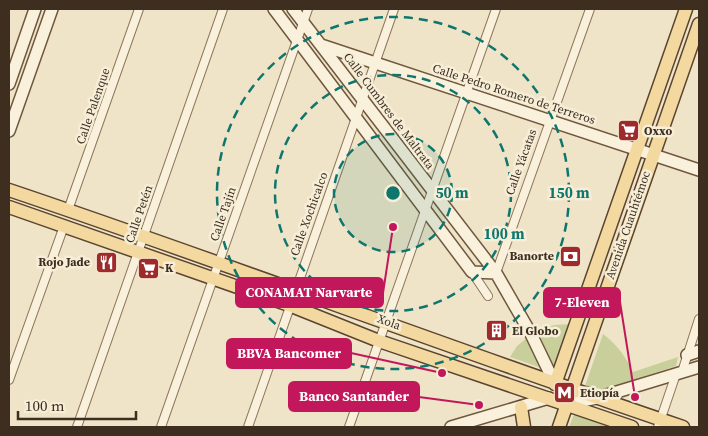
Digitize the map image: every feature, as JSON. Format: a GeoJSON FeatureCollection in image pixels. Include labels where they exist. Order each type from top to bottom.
{"type":"FeatureCollection","features":[{"type":"Feature","properties":{"kind":"main road"},"geometry":{"type":"LineString","coordinates":[[9,84],[35,9]]}},
{"type":"Feature","properties":{"kind":"main road"},"geometry":{"type":"LineString","coordinates":[[9,131],[52,9]]}},
{"type":"Feature","properties":{"kind":"main road"},"geometry":{"type":"LineString","coordinates":[[274,9],[472,272],[496,273]]}},
{"type":"Feature","properties":{"kind":"main road","name":"Calle Cumbres de Maltrata"},"geometry":{"type":"LineString","coordinates":[[293,9],[496,273],[531,334],[555,384]]}},
{"type":"Feature","properties":{"kind":"main road","name":"Avenida Cuauhtémoc"},"geometry":{"type":"LineString","coordinates":[[555,384],[686,9]]}},
{"type":"Feature","properties":{"kind":"main road","name":"Avenida Cuauhtémoc"},"geometry":{"type":"LineString","coordinates":[[559,427],[699,24]]}},
{"type":"Feature","properties":{"kind":"main road","name":"Calle Pedro Romero de Terreros"},"geometry":{"type":"LineString","coordinates":[[321,45],[699,170]]}},
{"type":"Feature","properties":{"kind":"main road","name":"Xola"},"geometry":{"type":"LineString","coordinates":[[9,190],[295,288],[597,398],[659,423],[683,427]]}},
{"type":"Feature","properties":{"kind":"main road","name":"Xola"},"geometry":{"type":"LineString","coordinates":[[9,207],[289,305],[379,340],[632,427]]}},
{"type":"Feature","properties":{"kind":"main road"},"geometry":{"type":"LineString","coordinates":[[687,354],[699,351]]}},
{"type":"Feature","properties":{"kind":"main road"},"geometry":{"type":"LineString","coordinates":[[567,404],[597,398],[699,367]]}},
{"type":"Feature","properties":{"kind":"main road"},"geometry":{"type":"LineString","coordinates":[[451,427],[549,398]]}},
{"type":"Feature","properties":{"kind":"main road"},"geometry":{"type":"LineString","coordinates":[[520,407],[524,427]]}},
{"type":"Feature","properties":{"kind":"street","name":"Calle Palenque"},"geometry":{"type":"LineString","coordinates":[[68,210],[139,9]]}},
{"type":"Feature","properties":{"kind":"street","name":"Calle Petén"},"geometry":{"type":"LineString","coordinates":[[76,427],[223,9]]}},
{"type":"Feature","properties":{"kind":"street","name":"Calle Tajín"},"geometry":{"type":"LineString","coordinates":[[161,427],[308,9]]}},
{"type":"Feature","properties":{"kind":"street","name":"Calle Xochicalco"},"geometry":{"type":"LineString","coordinates":[[248,427],[289,305],[394,9]]}},
{"type":"Feature","properties":{"kind":"street"},"geometry":{"type":"LineString","coordinates":[[349,427],[496,9]]}},
{"type":"Feature","properties":{"kind":"street","name":"Calle Yácatas"},"geometry":{"type":"LineString","coordinates":[[496,273],[590,9]]}},
{"type":"Feature","properties":{"kind":"street"},"geometry":{"type":"LineString","coordinates":[[9,380],[64,226]]}},
{"type":"Feature","properties":{"kind":"street"},"geometry":{"type":"LineString","coordinates":[[472,272],[488,296]]}},
{"type":"Feature","properties":{"kind":"street"},"geometry":{"type":"LineString","coordinates":[[659,423],[699,319]]}},
{"type":"Feature","properties":{"kind":"green space"},"geometry":{"type":"Polygon","coordinates":[[[571,324],[555,371],[538,331],[554,325],[571,324]]]}},
{"type":"Feature","properties":{"kind":"green space"},"geometry":{"type":"Polygon","coordinates":[[[603,334],[620,351],[633,372],[678,357],[676,366],[599,391],[585,386],[603,334]]]}},
{"type":"Feature","properties":{"kind":"green space"},"geometry":{"type":"Polygon","coordinates":[[[528,337],[544,369],[510,357],[517,346],[528,337]]]}},
{"type":"Feature","properties":{"kind":"green space"},"geometry":{"type":"Polygon","coordinates":[[[575,412],[620,427],[569,427],[575,412]]]}},
{"type":"Feature","properties":{"kind":"place","name":"Oxxo"},"geometry":{"type":"Point","coordinates":[628,131]}},
{"type":"Feature","properties":{"kind":"place","name":"CONAMAT Narvarte"},"geometry":{"type":"Point","coordinates":[393,227]}},
{"type":"Feature","properties":{"kind":"place","name":"Banorte"},"geometry":{"type":"Point","coordinates":[570,256]}},
{"type":"Feature","properties":{"kind":"place","name":"Rojo Jade"},"geometry":{"type":"Point","coordinates":[106,262]}},
{"type":"Feature","properties":{"kind":"place","name":"K"},"geometry":{"type":"Point","coordinates":[149,268]}},
{"type":"Feature","properties":{"kind":"place","name":"El Globo"},"geometry":{"type":"Point","coordinates":[496,331]}},
{"type":"Feature","properties":{"kind":"place","name":"BBVA Bancomer"},"geometry":{"type":"Point","coordinates":[442,373]}},
{"type":"Feature","properties":{"kind":"place","name":"Etiopía"},"geometry":{"type":"Point","coordinates":[564,393]}},
{"type":"Feature","properties":{"kind":"place","name":"7-Eleven"},"geometry":{"type":"Point","coordinates":[635,397]}},
{"type":"Feature","properties":{"kind":"place","name":"Banco Santander"},"geometry":{"type":"Point","coordinates":[479,405]}}]}
